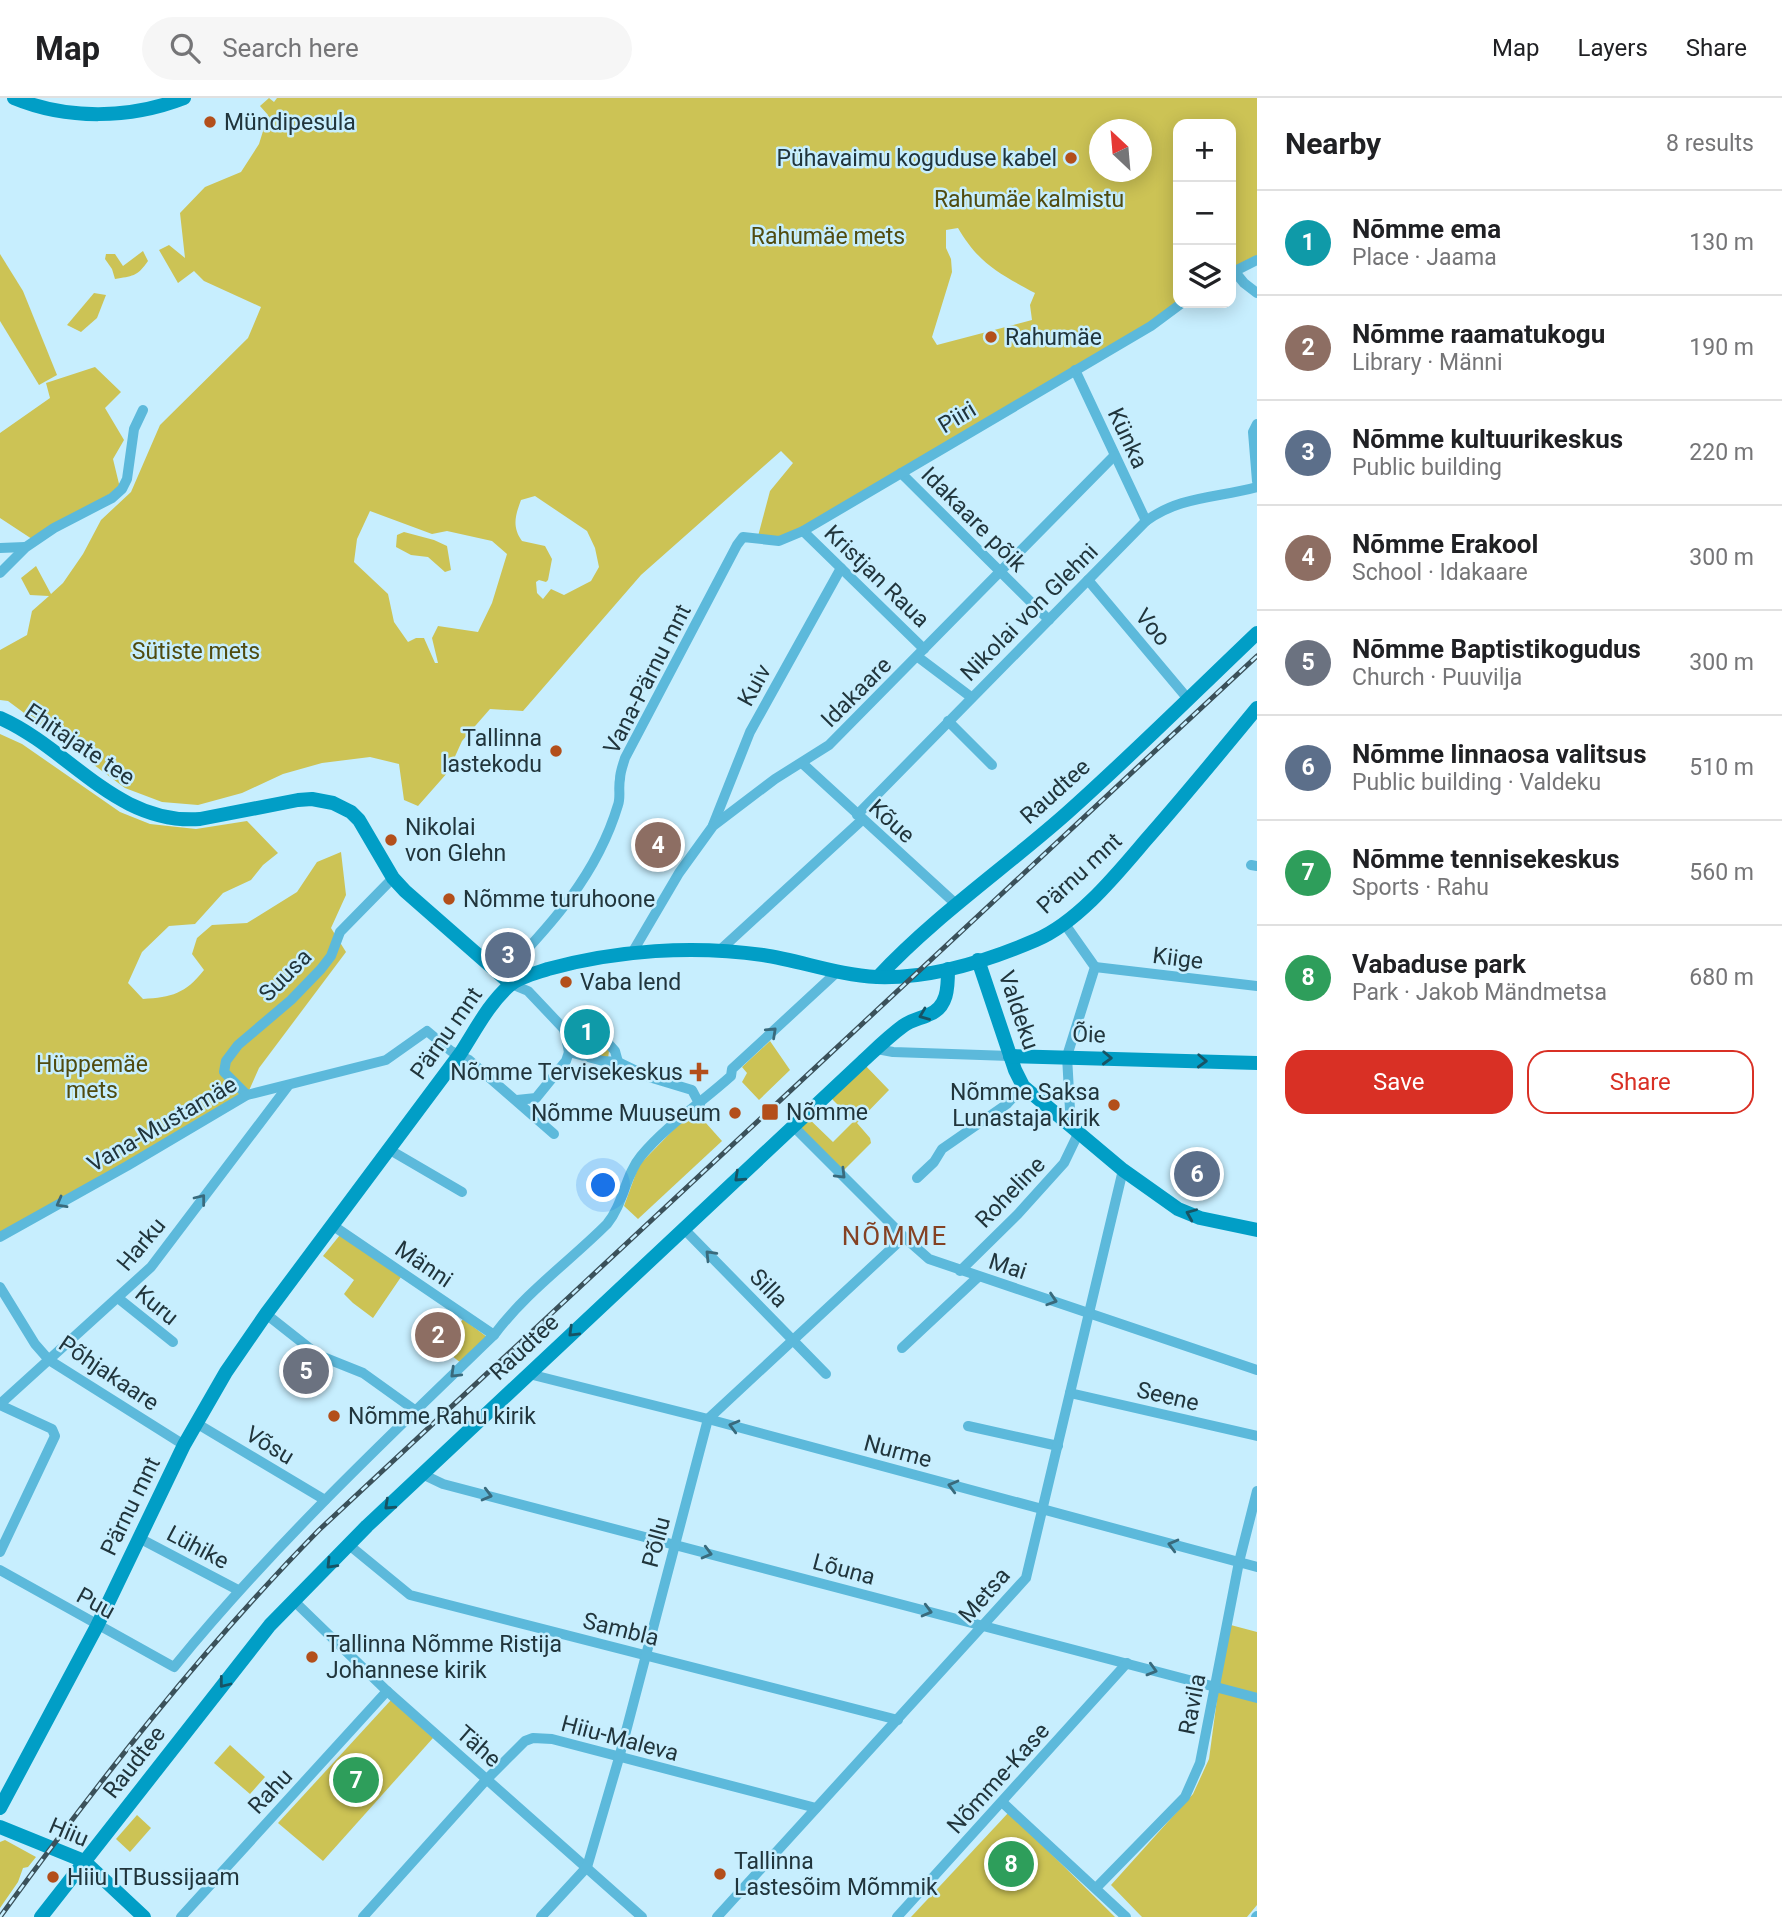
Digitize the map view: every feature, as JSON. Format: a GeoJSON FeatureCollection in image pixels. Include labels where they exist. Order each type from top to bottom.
{"type":"FeatureCollection","features":[{"type":"Feature","properties":{"kind":"street"},"geometry":{"type":"LineString","coordinates":[[14,98],[59,111],[85,114],[135,112],[184,98]]}},
{"type":"Feature","properties":{"kind":"street"},"geometry":{"type":"LineString","coordinates":[[1236,271],[1257,260]]}},
{"type":"Feature","properties":{"kind":"street"},"geometry":{"type":"LineString","coordinates":[[1236,276],[1257,293]]}},
{"type":"Feature","properties":{"kind":"street","name":"Piiri"},"geometry":{"type":"LineString","coordinates":[[743,537],[779,541],[803,531],[1151,326],[1175,308]]}},
{"type":"Feature","properties":{"kind":"street","name":"Künka"},"geometry":{"type":"LineString","coordinates":[[1076,370],[1146,521]]}},
{"type":"Feature","properties":{"kind":"street"},"geometry":{"type":"LineString","coordinates":[[0,573],[26,547],[122,489],[127,479],[134,429],[143,410]]}},
{"type":"Feature","properties":{"kind":"street"},"geometry":{"type":"LineString","coordinates":[[1257,424],[1253,432],[1257,481]]}},
{"type":"Feature","properties":{"kind":"street","name":"Idakaare"},"geometry":{"type":"LineString","coordinates":[[632,953],[679,873],[713,826],[775,779],[829,745],[1114,456]]}},
{"type":"Feature","properties":{"kind":"street","name":"Idakaare põik"},"geometry":{"type":"LineString","coordinates":[[901,473],[1049,620]]}},
{"type":"Feature","properties":{"kind":"street","name":"Nikolai von Glehni"},"geometry":{"type":"LineString","coordinates":[[718,951],[859,818],[971,697],[1146,521],[1160,510],[1183,501],[1257,487]]}},
{"type":"Feature","properties":{"kind":"street","name":"Kristjan Raua"},"geometry":{"type":"LineString","coordinates":[[803,531],[921,653],[971,697]]}},
{"type":"Feature","properties":{"kind":"street","name":"Vana-Pärnu mnt"},"geometry":{"type":"LineString","coordinates":[[506,980],[518,959],[572,898],[590,872],[619,801],[620,778],[625,758],[743,537]]}},
{"type":"Feature","properties":{"kind":"street"},"geometry":{"type":"LineString","coordinates":[[0,548],[26,547]]}},
{"type":"Feature","properties":{"kind":"street","name":"Kuiv"},"geometry":{"type":"LineString","coordinates":[[713,826],[750,732],[841,568]]}},
{"type":"Feature","properties":{"kind":"street","name":"Voo"},"geometry":{"type":"LineString","coordinates":[[1088,580],[1188,699]]}},
{"type":"Feature","properties":{"kind":"street","name":"Raudtee"},"geometry":{"type":"LineString","coordinates":[[878,977],[934,922],[1067,813],[1257,633]]}},
{"type":"Feature","properties":{"kind":"street","name":"Pärnu mnt"},"geometry":{"type":"LineString","coordinates":[[0,1808],[97,1626],[195,1423],[226,1372],[266,1314],[460,1054],[506,980],[581,960],[632,953],[718,951],[767,956],[837,972],[878,977],[921,974],[948,969],[1039,939],[1064,923],[1117,874],[1257,708]]}},
{"type":"Feature","properties":{"kind":"street","name":"Ehitajate tee"},"geometry":{"type":"LineString","coordinates":[[1,717],[114,797],[130,806],[164,817],[200,819],[312,799],[333,803],[359,820],[391,875],[405,891],[506,980]]}},
{"type":"Feature","properties":{"kind":"street"},"geometry":{"type":"LineString","coordinates":[[948,721],[992,765]]}},
{"type":"Feature","properties":{"kind":"street","name":"Kõue"},"geometry":{"type":"LineString","coordinates":[[802,763],[957,905]]}},
{"type":"Feature","properties":{"kind":"street","name":"Suusa"},"geometry":{"type":"LineString","coordinates":[[247,1095],[224,1072],[226,1061],[238,1045],[292,1000],[321,968],[331,956],[340,932],[391,875]]}},
{"type":"Feature","properties":{"kind":"street"},"geometry":{"type":"LineString","coordinates":[[1064,923],[1095,967],[1067,1056],[1075,1131]]}},
{"type":"Feature","properties":{"kind":"street","name":"Valdeku"},"geometry":{"type":"LineString","coordinates":[[978,960],[1010,1056],[1023,1086],[1123,1170],[1178,1209],[1191,1215],[1257,1230]]}},
{"type":"Feature","properties":{"kind":"street","name":"Kiige"},"geometry":{"type":"LineString","coordinates":[[1095,967],[1257,986]]}},
{"type":"Feature","properties":{"kind":"street","name":"Raudtee"},"geometry":{"type":"LineString","coordinates":[[41,1917],[270,1625],[422,1474],[793,1126],[900,1028],[942,1005],[947,990],[948,969]]}},
{"type":"Feature","properties":{"kind":"street","name":"Raudtee"},"geometry":{"type":"LineString","coordinates":[[174,1667],[238,1590],[325,1500],[494,1335],[512,1311],[536,1287],[607,1224],[624,1197],[639,1157],[698,1102],[731,1076],[737,1065],[837,972]]}},
{"type":"Feature","properties":{"kind":"street"},"geometry":{"type":"LineString","coordinates":[[506,980],[528,991],[564,1029],[569,1052],[566,1061],[536,1098],[517,1100]]}},
{"type":"Feature","properties":{"kind":"street"},"geometry":{"type":"LineString","coordinates":[[564,1029],[592,1024],[615,1051],[618,1062]]}},
{"type":"Feature","properties":{"kind":"street","name":"Vana-Mustamäe"},"geometry":{"type":"LineString","coordinates":[[0,1237],[247,1095],[386,1060],[427,1031],[451,1051],[460,1054]]}},
{"type":"Feature","properties":{"kind":"street","name":"Õie"},"geometry":{"type":"LineString","coordinates":[[877,1049],[893,1052],[1257,1063]]}},
{"type":"Feature","properties":{"kind":"street"},"geometry":{"type":"LineString","coordinates":[[569,1052],[618,1062],[649,1077],[692,1090],[698,1102]]}},
{"type":"Feature","properties":{"kind":"street"},"geometry":{"type":"LineString","coordinates":[[460,1054],[517,1100],[554,1135]]}},
{"type":"Feature","properties":{"kind":"street","name":"Harku"},"geometry":{"type":"LineString","coordinates":[[0,1405],[151,1267],[288,1086]]}},
{"type":"Feature","properties":{"kind":"street"},"geometry":{"type":"LineString","coordinates":[[917,1178],[934,1162],[942,1149],[1007,1104],[1023,1086]]}},
{"type":"Feature","properties":{"kind":"street","name":"Mai"},"geometry":{"type":"LineString","coordinates":[[793,1126],[929,1259],[1257,1370]]}},
{"type":"Feature","properties":{"kind":"street","name":"Roheline"},"geometry":{"type":"LineString","coordinates":[[960,1271],[1018,1214],[1064,1163],[1075,1131]]}},
{"type":"Feature","properties":{"kind":"street"},"geometry":{"type":"LineString","coordinates":[[390,1150],[462,1192]]}},
{"type":"Feature","properties":{"kind":"street","name":"Metsa"},"geometry":{"type":"LineString","coordinates":[[717,1917],[1026,1578],[1123,1170]]}},
{"type":"Feature","properties":{"kind":"street","name":"Männi"},"geometry":{"type":"LineString","coordinates":[[332,1225],[494,1335]]}},
{"type":"Feature","properties":{"kind":"street","name":"Silla"},"geometry":{"type":"LineString","coordinates":[[684,1228],[826,1374]]}},
{"type":"Feature","properties":{"kind":"street"},"geometry":{"type":"LineString","coordinates":[[708,1419],[904,1237]]}},
{"type":"Feature","properties":{"kind":"street"},"geometry":{"type":"LineString","coordinates":[[902,1348],[978,1277]]}},
{"type":"Feature","properties":{"kind":"street","name":"Põhjakaare"},"geometry":{"type":"LineString","coordinates":[[0,1287],[49,1360],[184,1445]]}},
{"type":"Feature","properties":{"kind":"street","name":"Kuru"},"geometry":{"type":"LineString","coordinates":[[118,1298],[173,1342]]}},
{"type":"Feature","properties":{"kind":"street"},"geometry":{"type":"LineString","coordinates":[[266,1314],[318,1355],[363,1373],[416,1411]]}},
{"type":"Feature","properties":{"kind":"street","name":"Nurme"},"geometry":{"type":"LineString","coordinates":[[529,1374],[708,1419],[1257,1567]]}},
{"type":"Feature","properties":{"kind":"street","name":"Seene"},"geometry":{"type":"LineString","coordinates":[[1070,1393],[1257,1436]]}},
{"type":"Feature","properties":{"kind":"street"},"geometry":{"type":"LineString","coordinates":[[0,1405],[51,1429],[55,1436],[0,1552]]}},
{"type":"Feature","properties":{"kind":"street","name":"Põllu"},"geometry":{"type":"LineString","coordinates":[[541,1917],[587,1867],[619,1758],[644,1654],[676,1545],[708,1419]]}},
{"type":"Feature","properties":{"kind":"street","name":"Võsu"},"geometry":{"type":"LineString","coordinates":[[195,1423],[325,1500]]}},
{"type":"Feature","properties":{"kind":"street"},"geometry":{"type":"LineString","coordinates":[[968,1426],[1058,1446]]}},
{"type":"Feature","properties":{"kind":"street","name":"Lõuna"},"geometry":{"type":"LineString","coordinates":[[422,1474],[443,1484],[1257,1698]]}},
{"type":"Feature","properties":{"kind":"street","name":"Ravila"},"geometry":{"type":"LineString","coordinates":[[1096,1888],[1185,1797],[1200,1763],[1239,1562],[1257,1491]]}},
{"type":"Feature","properties":{"kind":"street","name":"Lühike"},"geometry":{"type":"LineString","coordinates":[[139,1538],[238,1590]]}},
{"type":"Feature","properties":{"kind":"street","name":"Sambla"},"geometry":{"type":"LineString","coordinates":[[349,1545],[410,1595],[898,1720]]}},
{"type":"Feature","properties":{"kind":"street","name":"Puu"},"geometry":{"type":"LineString","coordinates":[[0,1570],[174,1667]]}},
{"type":"Feature","properties":{"kind":"street","name":"Tähe"},"geometry":{"type":"LineString","coordinates":[[294,1601],[387,1691],[642,1917]]}},
{"type":"Feature","properties":{"kind":"street","name":"Nõmme-Kase"},"geometry":{"type":"LineString","coordinates":[[897,1917],[1127,1663]]}},
{"type":"Feature","properties":{"kind":"street","name":"Rahu"},"geometry":{"type":"LineString","coordinates":[[181,1917],[387,1691]]}},
{"type":"Feature","properties":{"kind":"street","name":"Hiiu-Maleva"},"geometry":{"type":"LineString","coordinates":[[363,1917],[488,1779],[525,1741],[533,1738],[552,1739],[816,1808]]}},
{"type":"Feature","properties":{"kind":"street"},"geometry":{"type":"LineString","coordinates":[[1002,1802],[1126,1917]]}},
{"type":"Feature","properties":{"kind":"street","name":"Hiiu"},"geometry":{"type":"LineString","coordinates":[[4,1831],[84,1861],[144,1917]]}},
{"type":"Feature","properties":{"kind":"green space"},"geometry":{"type":"Polygon","coordinates":[[[269,98],[274,102],[277,98],[1257,98],[1257,260],[1236,270],[1236,119],[1173,119],[1174,308],[779,541],[757,540],[770,491],[793,463],[781,451],[641,575],[523,711],[490,709],[462,741],[448,772],[418,806],[404,800],[399,764],[370,757],[322,763],[283,774],[242,793],[198,805],[162,802],[125,788],[8,701],[0,700],[0,650],[27,635],[32,611],[49,596],[30,595],[21,578],[36,566],[51,594],[63,583],[83,554],[101,520],[131,492],[160,425],[248,338],[261,307],[204,281],[194,271],[178,283],[159,250],[169,245],[185,258],[180,213],[205,187],[241,172],[259,144],[268,115],[260,106],[269,98]],[[958,228],[946,230],[946,248],[951,259],[952,272],[932,337],[937,345],[1032,320],[1030,305],[1035,293],[1001,274],[982,259],[958,228]],[[535,496],[521,500],[516,521],[522,541],[545,546],[552,559],[548,580],[536,582],[537,593],[543,599],[551,589],[564,595],[591,581],[599,567],[595,548],[587,531],[535,496]],[[370,511],[357,539],[354,562],[388,594],[394,622],[408,642],[424,638],[435,663],[438,663],[432,638],[438,626],[478,632],[492,603],[507,554],[492,541],[447,531],[432,534],[370,511]]]}},
{"type":"Feature","properties":{"kind":"green space"},"geometry":{"type":"Polygon","coordinates":[[[143,251],[148,261],[141,270],[115,279],[105,259],[106,254],[115,254],[123,266],[143,251]]]}},
{"type":"Feature","properties":{"kind":"green space"},"geometry":{"type":"Polygon","coordinates":[[[0,254],[23,291],[57,375],[39,385],[0,321],[0,254]]]}},
{"type":"Feature","properties":{"kind":"green space"},"geometry":{"type":"Polygon","coordinates":[[[94,293],[106,295],[97,318],[81,332],[67,325],[94,293]]]}},
{"type":"Feature","properties":{"kind":"green space"},"geometry":{"type":"Polygon","coordinates":[[[95,367],[121,392],[105,408],[124,440],[113,459],[120,488],[32,539],[0,518],[0,433],[50,398],[46,383],[95,367]]]}},
{"type":"Feature","properties":{"kind":"green space"},"geometry":{"type":"Polygon","coordinates":[[[404,532],[447,546],[451,570],[445,572],[428,557],[411,555],[396,547],[397,535],[404,532]]]}},
{"type":"Feature","properties":{"kind":"green space","name":"Hüppemäe mets"},"geometry":{"type":"Polygon","coordinates":[[[0,734],[22,744],[120,812],[150,824],[196,829],[247,821],[278,853],[263,865],[251,880],[223,893],[195,924],[169,926],[142,952],[128,983],[143,999],[177,993],[197,978],[204,970],[192,954],[197,938],[212,925],[247,923],[297,892],[317,862],[341,852],[346,895],[331,928],[346,952],[259,1068],[247,1095],[0,1237],[0,734]]]}},
{"type":"Feature","properties":{"kind":"green space"},"geometry":{"type":"Polygon","coordinates":[[[590,1029],[609,1051],[608,1059],[577,1047],[575,1044],[581,1030],[590,1029]]]}},
{"type":"Feature","properties":{"kind":"green space"},"geometry":{"type":"Polygon","coordinates":[[[770,1041],[790,1070],[759,1100],[742,1082],[747,1073],[742,1067],[770,1041]]]}},
{"type":"Feature","properties":{"kind":"green space"},"geometry":{"type":"Polygon","coordinates":[[[862,1062],[889,1090],[857,1123],[871,1143],[841,1173],[793,1126],[805,1115],[833,1142],[854,1121],[827,1094],[862,1062]]]}},
{"type":"Feature","properties":{"kind":"green space"},"geometry":{"type":"Polygon","coordinates":[[[684,1119],[705,1122],[722,1141],[638,1219],[624,1206],[639,1165],[684,1119]]]}},
{"type":"Feature","properties":{"kind":"green space"},"geometry":{"type":"Polygon","coordinates":[[[340,1235],[401,1277],[373,1318],[344,1294],[354,1280],[323,1256],[340,1235]]]}},
{"type":"Feature","properties":{"kind":"green space"},"geometry":{"type":"Polygon","coordinates":[[[463,1319],[487,1337],[461,1363],[442,1348],[463,1319]]]}},
{"type":"Feature","properties":{"kind":"green space"},"geometry":{"type":"Polygon","coordinates":[[[1227,1624],[1257,1632],[1257,1698],[1214,1687],[1227,1624]]]}},
{"type":"Feature","properties":{"kind":"green space"},"geometry":{"type":"Polygon","coordinates":[[[1218,1692],[1257,1701],[1257,1905],[1247,1917],[1142,1917],[1111,1885],[1193,1794],[1209,1759],[1218,1692]]]}},
{"type":"Feature","properties":{"kind":"green space"},"geometry":{"type":"Polygon","coordinates":[[[391,1700],[433,1738],[323,1861],[278,1823],[391,1700]]]}},
{"type":"Feature","properties":{"kind":"green space"},"geometry":{"type":"Polygon","coordinates":[[[230,1745],[265,1777],[250,1794],[214,1763],[230,1745]]]}},
{"type":"Feature","properties":{"kind":"green space"},"geometry":{"type":"Polygon","coordinates":[[[1009,1812],[1115,1917],[911,1917],[1009,1812]]]}},
{"type":"Feature","properties":{"kind":"green space"},"geometry":{"type":"Polygon","coordinates":[[[137,1815],[151,1828],[130,1852],[116,1839],[137,1815]]]}},
{"type":"Feature","properties":{"kind":"green space"},"geometry":{"type":"Polygon","coordinates":[[[5,1840],[36,1857],[28,1867],[23,1868],[18,1882],[0,1908],[0,1842],[5,1840]]]}},
{"type":"Feature","properties":{"kind":"railway"},"geometry":{"type":"LineString","coordinates":[[0,1917],[153,1717],[234,1622],[319,1530],[1257,656]]}},
{"type":"Feature","properties":{"kind":"place","name":"Mündipesula"},"geometry":{"type":"Point","coordinates":[210,122]}},
{"type":"Feature","properties":{"kind":"place","name":"Pühavaimu koguduse kabel"},"geometry":{"type":"Point","coordinates":[1071,158]}},
{"type":"Feature","properties":{"kind":"place","name":"Rahumäe"},"geometry":{"type":"Point","coordinates":[991,337]}},
{"type":"Feature","properties":{"kind":"place","name":"Tallinna lastekodu"},"geometry":{"type":"Point","coordinates":[556,751]}},
{"type":"Feature","properties":{"kind":"place","name":"Nikolai von Glehn"},"geometry":{"type":"Point","coordinates":[391,840]}},
{"type":"Feature","properties":{"kind":"place","name":"Nõmme Erakool"},"geometry":{"type":"Point","coordinates":[658,845]}},
{"type":"Feature","properties":{"kind":"place","name":"Nõmme turuhoone"},"geometry":{"type":"Point","coordinates":[449,899]}},
{"type":"Feature","properties":{"kind":"place","name":"Nõmme kultuurikeskus"},"geometry":{"type":"Point","coordinates":[508,955]}},
{"type":"Feature","properties":{"kind":"place","name":"Vaba lend"},"geometry":{"type":"Point","coordinates":[566,982]}},
{"type":"Feature","properties":{"kind":"place","name":"Nõmme ema"},"geometry":{"type":"Point","coordinates":[587,1032]}},
{"type":"Feature","properties":{"kind":"place","name":"Nõmme Tervisekeskus"},"geometry":{"type":"Point","coordinates":[699,1072]}},
{"type":"Feature","properties":{"kind":"place","name":"Nõmme Saksa Lunastaja kirik"},"geometry":{"type":"Point","coordinates":[1114,1105]}},
{"type":"Feature","properties":{"kind":"place","name":"Nõmme"},"geometry":{"type":"Point","coordinates":[770,1112]}},
{"type":"Feature","properties":{"kind":"place","name":"Nõmme Muuseum"},"geometry":{"type":"Point","coordinates":[735,1113]}},
{"type":"Feature","properties":{"kind":"place","name":"Nõmme linnaosa valitsus"},"geometry":{"type":"Point","coordinates":[1197,1174]}},
{"type":"Feature","properties":{"kind":"place","name":"Nõmme raamatukogu"},"geometry":{"type":"Point","coordinates":[438,1335]}},
{"type":"Feature","properties":{"kind":"place","name":"Nõmme Baptistikogudus"},"geometry":{"type":"Point","coordinates":[306,1371]}},
{"type":"Feature","properties":{"kind":"place","name":"Nõmme Rahu kirik"},"geometry":{"type":"Point","coordinates":[334,1416]}},
{"type":"Feature","properties":{"kind":"place","name":"Tallinna Nõmme Ristija Johannese kirik"},"geometry":{"type":"Point","coordinates":[312,1657]}},
{"type":"Feature","properties":{"kind":"place","name":"Nõmme tennisekeskus"},"geometry":{"type":"Point","coordinates":[356,1780]}},
{"type":"Feature","properties":{"kind":"place","name":"Vabaduse park"},"geometry":{"type":"Point","coordinates":[1011,1864]}},
{"type":"Feature","properties":{"kind":"place","name":"Tallinna Lastesõim Mõmmik"},"geometry":{"type":"Point","coordinates":[720,1874]}},
{"type":"Feature","properties":{"kind":"place","name":"Hiiu ITBussijaam"},"geometry":{"type":"Point","coordinates":[53,1877]}},
{"type":"Feature","properties":{"kind":"district","name":"NÕMME"},"geometry":{"type":"Point","coordinates":[895,1236]}},
{"type":"Feature","properties":{"kind":"park label","name":"Rahumäe kalmistu"},"geometry":{"type":"Point","coordinates":[1029,199]}},
{"type":"Feature","properties":{"kind":"park label","name":"Rahumäe mets"},"geometry":{"type":"Point","coordinates":[828,236]}},
{"type":"Feature","properties":{"kind":"park label","name":"Sütiste mets"},"geometry":{"type":"Point","coordinates":[196,651]}}]}
